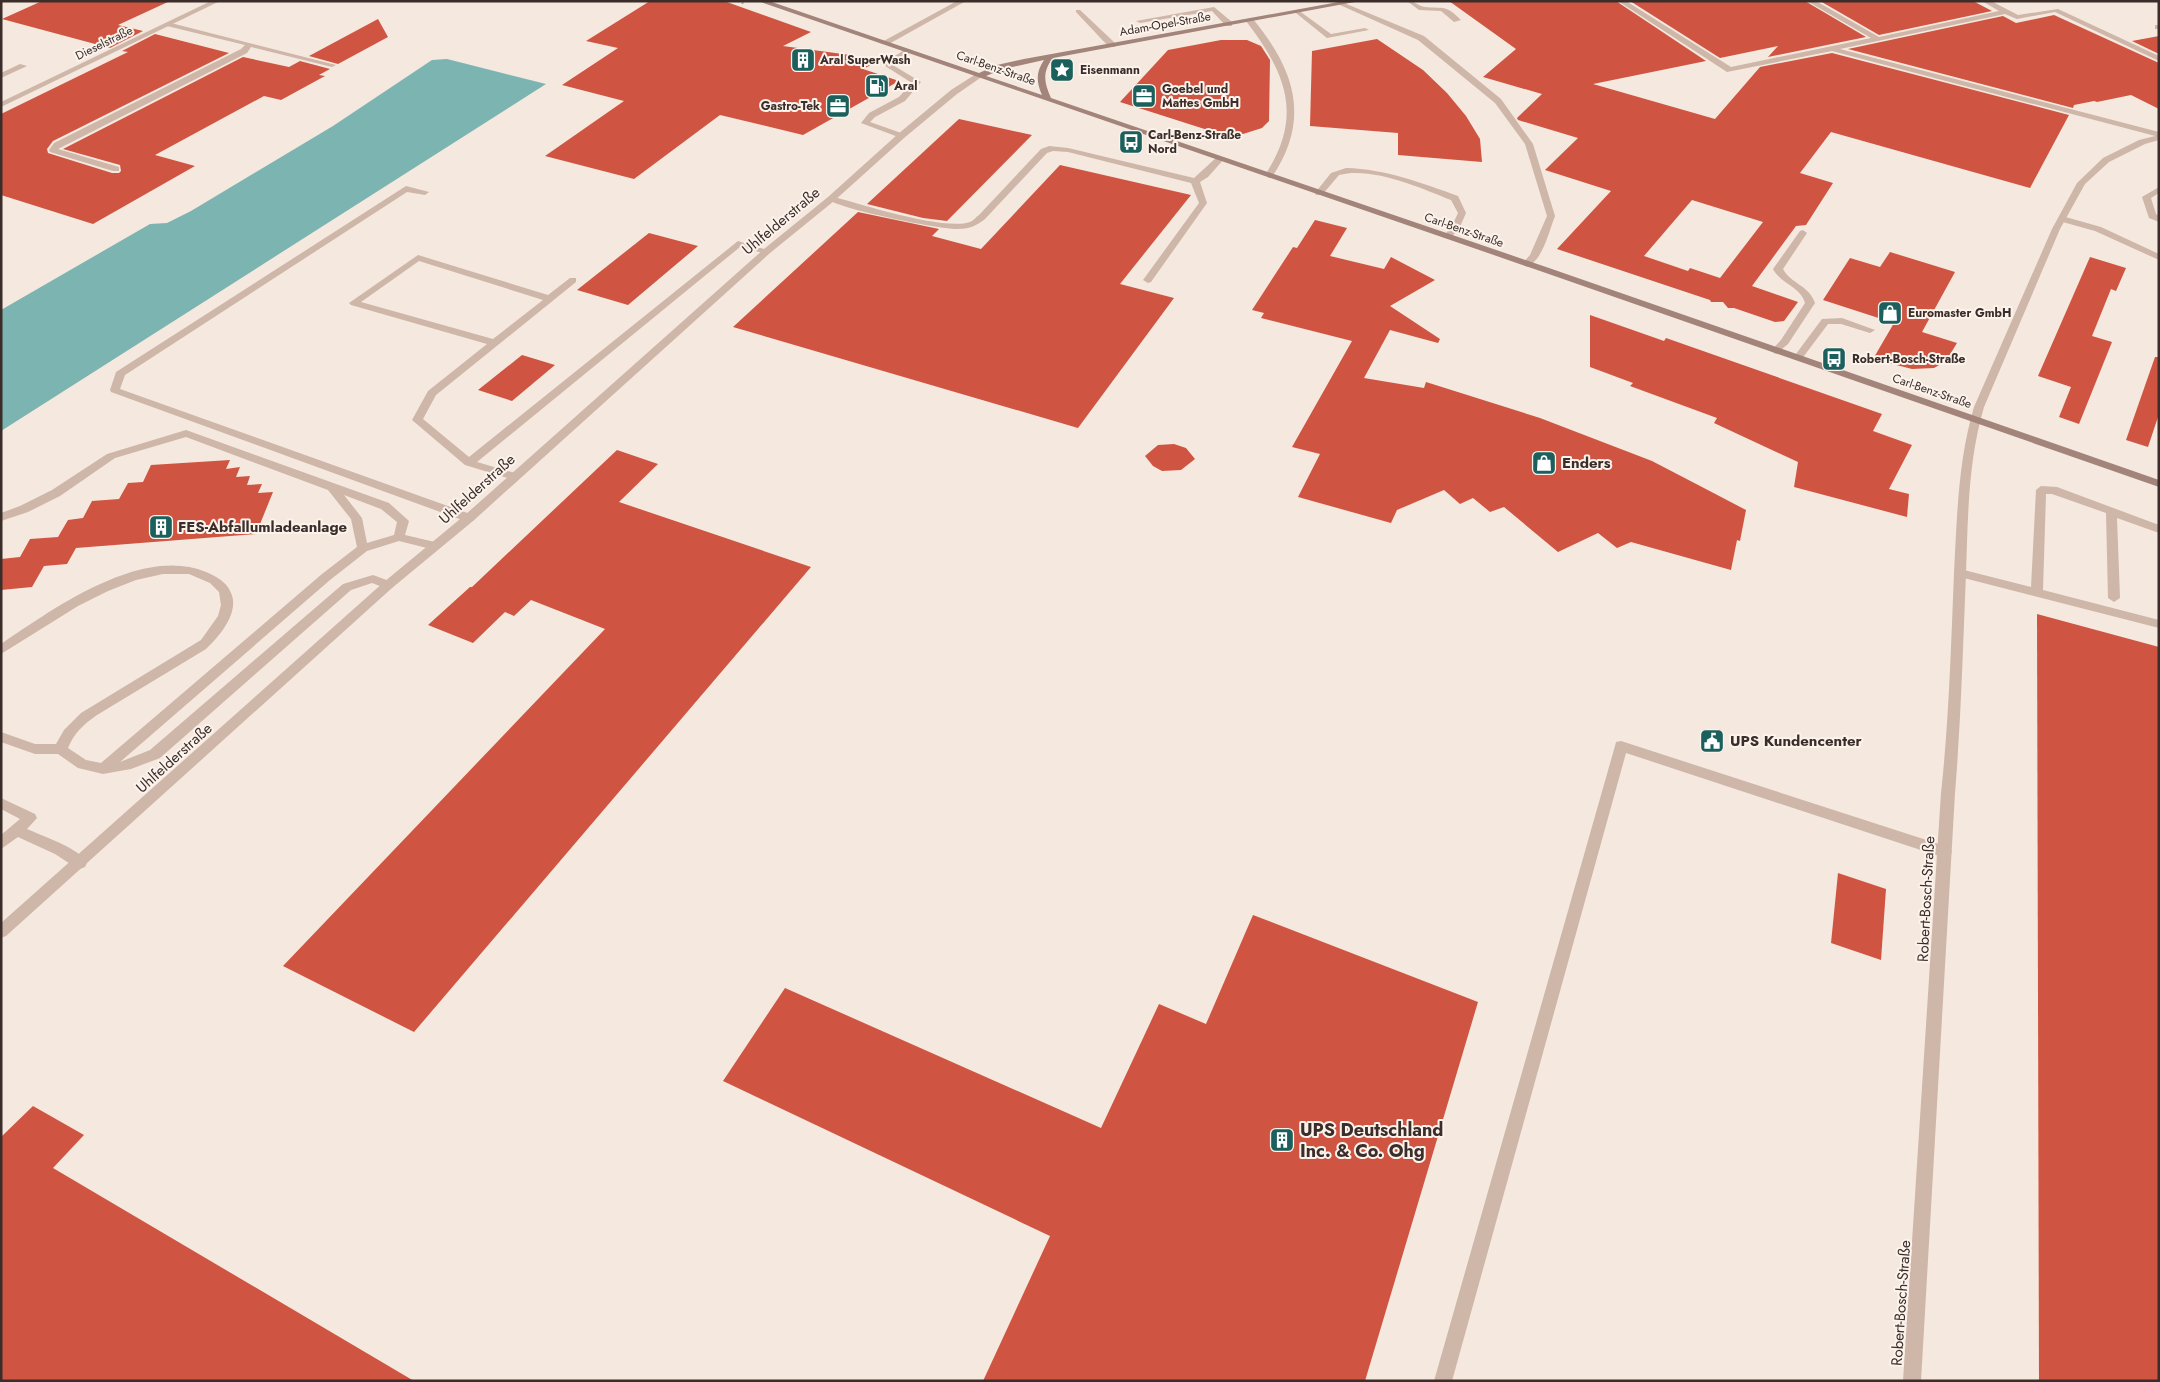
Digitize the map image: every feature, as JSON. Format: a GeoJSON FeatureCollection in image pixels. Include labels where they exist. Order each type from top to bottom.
{"type":"FeatureCollection","features":[{"type":"Feature","properties":{"kind":"main road","name":"Carl-Benz-Straße"},"geometry":{"type":"LineString","coordinates":[[761,1],[1776,350],[2159,484]]}},
{"type":"Feature","properties":{"kind":"main road","name":"Adam-Opel-Straße"},"geometry":{"type":"LineString","coordinates":[[979,76],[1011,64],[1051,56],[1357,1]]}},
{"type":"Feature","properties":{"kind":"main road"},"geometry":{"type":"LineString","coordinates":[[1048,99],[1039,78],[1041,69],[1051,56]]}},
{"type":"Feature","properties":{"kind":"street","name":"Dieselstraße"},"geometry":{"type":"LineString","coordinates":[[1,105],[217,1]]}},
{"type":"Feature","properties":{"kind":"street"},"geometry":{"type":"LineString","coordinates":[[884,43],[963,1]]}},
{"type":"Feature","properties":{"kind":"street"},"geometry":{"type":"LineString","coordinates":[[1410,1],[1421,9],[1443,9],[1457,20]]}},
{"type":"Feature","properties":{"kind":"street"},"geometry":{"type":"LineString","coordinates":[[1621,1],[1730,70],[2006,12]]}},
{"type":"Feature","properties":{"kind":"street"},"geometry":{"type":"LineString","coordinates":[[1810,1],[1878,40]]}},
{"type":"Feature","properties":{"kind":"street"},"geometry":{"type":"LineString","coordinates":[[1984,1],[2017,17],[2056,10],[2159,59]]}},
{"type":"Feature","properties":{"kind":"street"},"geometry":{"type":"LineString","coordinates":[[1342,4],[1421,38],[1498,101],[1529,144],[1551,216],[1534,256],[1526,264]]}},
{"type":"Feature","properties":{"kind":"street"},"geometry":{"type":"LineString","coordinates":[[1140,21],[1214,10],[1229,24]]}},
{"type":"Feature","properties":{"kind":"street"},"geometry":{"type":"LineString","coordinates":[[1078,11],[1112,46]]}},
{"type":"Feature","properties":{"kind":"street"},"geometry":{"type":"LineString","coordinates":[[1298,12],[1330,36],[1365,30]]}},
{"type":"Feature","properties":{"kind":"street"},"geometry":{"type":"LineString","coordinates":[[1250,21],[1273,50],[1285,75],[1289,90],[1291,119],[1288,140],[1281,158],[1269,175]]}},
{"type":"Feature","properties":{"kind":"street"},"geometry":{"type":"LineString","coordinates":[[170,24],[332,66]]}},
{"type":"Feature","properties":{"kind":"street"},"geometry":{"type":"LineString","coordinates":[[116,169],[52,150],[57,145],[244,51],[249,44]]}},
{"type":"Feature","properties":{"kind":"street"},"geometry":{"type":"LineString","coordinates":[[1832,49],[2159,136]]}},
{"type":"Feature","properties":{"kind":"street"},"geometry":{"type":"LineString","coordinates":[[901,136],[865,123],[872,115],[902,99],[916,82],[886,64],[909,51]]}},
{"type":"Feature","properties":{"kind":"street"},"geometry":{"type":"LineString","coordinates":[[1,76],[23,66]]}},
{"type":"Feature","properties":{"kind":"street","name":"Uhlfelderstraße"},"geometry":{"type":"LineString","coordinates":[[1,932],[388,585],[469,518],[767,251],[831,199],[901,136],[954,92],[979,76]]}},
{"type":"Feature","properties":{"kind":"street","name":"Robert-Bosch-Straße"},"geometry":{"type":"LineString","coordinates":[[1912,1381],[1953,741],[1964,482],[1975,420],[2019,312],[2062,219],[2081,183],[2106,160],[2159,136]]}},
{"type":"Feature","properties":{"kind":"street"},"geometry":{"type":"LineString","coordinates":[[831,199],[927,223],[947,226],[969,225],[982,217],[1044,151],[1052,148],[1068,150],[1195,181],[1200,180],[1220,159]]}},
{"type":"Feature","properties":{"kind":"street"},"geometry":{"type":"LineString","coordinates":[[1319,193],[1335,173],[1347,170],[1366,171],[1422,185],[1455,198],[1462,213],[1455,229],[1446,237]]}},
{"type":"Feature","properties":{"kind":"street"},"geometry":{"type":"LineString","coordinates":[[1148,280],[1203,203],[1195,181]]}},
{"type":"Feature","properties":{"kind":"street"},"geometry":{"type":"LineString","coordinates":[[424,192],[406,189],[398,194],[120,374],[115,390],[469,518]]}},
{"type":"Feature","properties":{"kind":"street"},"geometry":{"type":"LineString","coordinates":[[2159,189],[2146,198],[2152,216],[2159,219]]}},
{"type":"Feature","properties":{"kind":"street"},"geometry":{"type":"LineString","coordinates":[[2062,219],[2098,229],[2159,257]]}},
{"type":"Feature","properties":{"kind":"street"},"geometry":{"type":"LineString","coordinates":[[1776,350],[1785,342],[1810,304],[1806,294],[1784,278],[1778,269],[1803,233]]}},
{"type":"Feature","properties":{"kind":"street"},"geometry":{"type":"LineString","coordinates":[[469,462],[738,244],[767,251]]}},
{"type":"Feature","properties":{"kind":"street"},"geometry":{"type":"LineString","coordinates":[[495,343],[354,303],[418,258],[550,299]]}},
{"type":"Feature","properties":{"kind":"street"},"geometry":{"type":"LineString","coordinates":[[514,476],[469,462],[417,420],[432,393],[573,280]]}},
{"type":"Feature","properties":{"kind":"street"},"geometry":{"type":"LineString","coordinates":[[1798,358],[1825,321],[1842,321],[1870,330]]}},
{"type":"Feature","properties":{"kind":"street"},"geometry":{"type":"LineString","coordinates":[[1,517],[24,509],[56,493],[111,456],[186,433],[385,506],[403,521],[398,537]]}},
{"type":"Feature","properties":{"kind":"street"},"geometry":{"type":"LineString","coordinates":[[332,487],[356,518],[363,548]]}},
{"type":"Feature","properties":{"kind":"street"},"geometry":{"type":"LineString","coordinates":[[2038,593],[2042,490],[2053,490],[2159,529]]}},
{"type":"Feature","properties":{"kind":"street"},"geometry":{"type":"LineString","coordinates":[[2112,512],[2114,598]]}},
{"type":"Feature","properties":{"kind":"street"},"geometry":{"type":"LineString","coordinates":[[103,770],[326,577],[363,548],[398,537],[435,546]]}},
{"type":"Feature","properties":{"kind":"street"},"geometry":{"type":"LineString","coordinates":[[1,650],[70,604],[100,590],[150,572],[168,569],[197,573],[221,585],[228,594],[228,604],[224,616],[202,646],[85,716],[64,737],[61,749]]}},
{"type":"Feature","properties":{"kind":"street"},"geometry":{"type":"LineString","coordinates":[[1960,573],[2159,624]]}},
{"type":"Feature","properties":{"kind":"street"},"geometry":{"type":"LineString","coordinates":[[1,737],[35,750],[61,749],[77,762],[103,770],[137,764],[155,754],[347,587],[373,579],[388,585]]}},
{"type":"Feature","properties":{"kind":"street"},"geometry":{"type":"LineString","coordinates":[[1443,1381],[1621,746],[1945,852]]}},
{"type":"Feature","properties":{"kind":"street"},"geometry":{"type":"LineString","coordinates":[[1,803],[30,818],[1,842]]}},
{"type":"Feature","properties":{"kind":"street"},"geometry":{"type":"LineString","coordinates":[[16,830],[60,850],[80,863]]}},
{"type":"Feature","properties":{"kind":"water"},"geometry":{"type":"Polygon","coordinates":[[[447,59],[546,84],[1,431],[1,310],[150,224],[167,223],[191,211],[333,126],[432,60],[447,59]]]}},
{"type":"Feature","properties":{"kind":"building"},"geometry":{"type":"Polygon","coordinates":[[[42,1],[170,1],[118,25],[143,31],[110,48],[2,19],[42,1]]]}},
{"type":"Feature","properties":{"kind":"building"},"geometry":{"type":"Polygon","coordinates":[[[650,1],[724,1],[811,32],[783,46],[850,55],[873,64],[863,69],[899,81],[803,135],[720,115],[634,179],[545,156],[624,101],[562,85],[618,48],[586,41],[650,1]]]}},
{"type":"Feature","properties":{"kind":"building"},"geometry":{"type":"Polygon","coordinates":[[[1449,1],[1616,1],[1706,61],[1593,84],[1715,119],[1760,67],[1832,53],[2069,115],[2030,188],[1831,132],[1800,173],[1833,183],[1806,225],[1796,226],[1752,286],[1798,302],[1784,321],[1775,322],[1734,308],[1728,308],[1723,302],[1711,302],[1710,300],[1557,249],[1611,191],[1545,170],[1578,138],[1518,120],[1517,118],[1542,94],[1483,77],[1516,49],[1449,1]],[[1692,200],[1644,256],[1688,271],[1690,268],[1720,278],[1763,222],[1692,200]]]}},
{"type":"Feature","properties":{"kind":"building"},"geometry":{"type":"Polygon","coordinates":[[[1630,1],[1805,1],[1866,37],[1768,57],[1778,46],[1720,58],[1630,1]]]}},
{"type":"Feature","properties":{"kind":"building"},"geometry":{"type":"Polygon","coordinates":[[[1820,1],[1973,1],[1992,11],[1879,35],[1820,1]]]}},
{"type":"Feature","properties":{"kind":"building"},"geometry":{"type":"Polygon","coordinates":[[[2054,15],[2159,63],[2159,109],[2131,95],[2074,105],[2073,108],[1848,49],[2003,16],[2016,23],[2054,15]]]}},
{"type":"Feature","properties":{"kind":"building"},"geometry":{"type":"Polygon","coordinates":[[[378,19],[388,37],[338,64],[309,56],[378,19]]]}},
{"type":"Feature","properties":{"kind":"building"},"geometry":{"type":"Polygon","coordinates":[[[155,34],[229,53],[53,141],[47,149],[48,153],[112,173],[119,173],[121,171],[120,165],[63,149],[243,57],[289,67],[300,61],[330,69],[319,75],[325,76],[281,100],[264,96],[155,155],[195,166],[93,224],[1,195],[1,114],[128,52],[122,51],[155,34]]]}},
{"type":"Feature","properties":{"kind":"building"},"geometry":{"type":"Polygon","coordinates":[[[2159,36],[2159,54],[2132,41],[2159,36]]]}},
{"type":"Feature","properties":{"kind":"building"},"geometry":{"type":"Polygon","coordinates":[[[1377,39],[1423,70],[1447,93],[1466,116],[1480,139],[1482,162],[1398,155],[1398,133],[1310,126],[1312,51],[1377,39]]]}},
{"type":"Feature","properties":{"kind":"building"},"geometry":{"type":"Polygon","coordinates":[[[1221,40],[1247,40],[1261,46],[1270,60],[1269,121],[1262,128],[1243,134],[1217,133],[1120,102],[1168,50],[1221,40]]]}},
{"type":"Feature","properties":{"kind":"building"},"geometry":{"type":"Polygon","coordinates":[[[959,119],[1032,135],[947,221],[923,218],[867,204],[959,119]]]}},
{"type":"Feature","properties":{"kind":"building"},"geometry":{"type":"Polygon","coordinates":[[[1060,165],[1191,195],[1120,284],[1174,298],[1078,428],[733,327],[858,212],[939,229],[932,236],[981,249],[1060,165]]]}},
{"type":"Feature","properties":{"kind":"building"},"geometry":{"type":"Polygon","coordinates":[[[1315,220],[1347,228],[1330,256],[1384,269],[1391,257],[1435,280],[1390,306],[1440,339],[1438,343],[1390,330],[1364,378],[1424,388],[1426,382],[1540,418],[1652,461],[1746,510],[1740,541],[1737,540],[1731,570],[1631,542],[1617,548],[1598,533],[1558,552],[1504,507],[1490,512],[1473,498],[1460,504],[1444,490],[1397,510],[1391,523],[1298,497],[1320,454],[1292,447],[1352,341],[1261,318],[1264,313],[1252,310],[1293,247],[1297,248],[1315,220]]]}},
{"type":"Feature","properties":{"kind":"building"},"geometry":{"type":"Polygon","coordinates":[[[649,233],[698,246],[628,305],[577,290],[649,233]]]}},
{"type":"Feature","properties":{"kind":"building"},"geometry":{"type":"Polygon","coordinates":[[[1890,252],[1955,272],[1922,332],[1957,343],[1946,361],[1934,368],[1912,369],[1873,359],[1894,323],[1823,300],[1850,258],[1880,267],[1890,252]]]}},
{"type":"Feature","properties":{"kind":"building"},"geometry":{"type":"Polygon","coordinates":[[[2090,257],[2126,268],[2116,291],[2111,289],[2092,336],[2112,342],[2079,424],[2059,417],[2071,387],[2038,376],[2090,257]]]}},
{"type":"Feature","properties":{"kind":"building"},"geometry":{"type":"Polygon","coordinates":[[[1590,315],[1664,341],[1666,338],[1882,414],[1873,431],[1912,445],[1889,489],[1909,494],[1907,517],[1794,487],[1798,462],[1714,423],[1717,418],[1630,386],[1633,383],[1590,367],[1590,315]]]}},
{"type":"Feature","properties":{"kind":"building"},"geometry":{"type":"Polygon","coordinates":[[[522,355],[555,365],[512,401],[478,390],[522,355]]]}},
{"type":"Feature","properties":{"kind":"building"},"geometry":{"type":"Polygon","coordinates":[[[2155,357],[2159,357],[2159,414],[2148,447],[2126,440],[2155,357]]]}},
{"type":"Feature","properties":{"kind":"building"},"geometry":{"type":"Polygon","coordinates":[[[1174,444],[1186,448],[1195,459],[1181,470],[1162,471],[1153,466],[1145,456],[1158,445],[1174,444]]]}},
{"type":"Feature","properties":{"kind":"building"},"geometry":{"type":"Polygon","coordinates":[[[617,450],[658,464],[619,502],[811,567],[414,1032],[283,966],[605,629],[531,600],[514,616],[505,612],[473,643],[428,625],[472,587],[617,450]]]}},
{"type":"Feature","properties":{"kind":"building","name":"FES-Abfallumladeanlage"},"geometry":{"type":"Polygon","coordinates":[[[230,460],[226,469],[240,467],[236,477],[250,476],[247,485],[262,484],[258,493],[273,492],[256,534],[76,548],[67,564],[44,566],[32,587],[1,590],[1,559],[20,557],[30,539],[58,537],[68,520],[83,518],[92,501],[119,499],[128,483],[143,482],[151,465],[230,460]]]}},
{"type":"Feature","properties":{"kind":"building"},"geometry":{"type":"Polygon","coordinates":[[[2037,614],[2159,647],[2159,1381],[2039,1381],[2037,614]]]}},
{"type":"Feature","properties":{"kind":"building"},"geometry":{"type":"Polygon","coordinates":[[[1838,873],[1886,889],[1881,960],[1831,943],[1838,873]]]}},
{"type":"Feature","properties":{"kind":"building","name":"UPS Deutschland Inc. & Co. Ohg"},"geometry":{"type":"Polygon","coordinates":[[[1253,915],[1478,1002],[1365,1381],[983,1381],[1050,1236],[723,1081],[785,988],[1101,1128],[1159,1004],[1206,1024],[1253,915]]]}},
{"type":"Feature","properties":{"kind":"building"},"geometry":{"type":"Polygon","coordinates":[[[33,1106],[84,1135],[53,1168],[414,1381],[1,1381],[1,1137],[33,1106]]]}},
{"type":"Feature","properties":{"kind":"place","name":"Aral SuperWash"},"geometry":{"type":"Point","coordinates":[803,60]}},
{"type":"Feature","properties":{"kind":"place","name":"Eisenmann"},"geometry":{"type":"Point","coordinates":[1062,70]}},
{"type":"Feature","properties":{"kind":"place","name":"Aral"},"geometry":{"type":"Point","coordinates":[877,86]}},
{"type":"Feature","properties":{"kind":"place","name":"Goebel und Mattes GmbH"},"geometry":{"type":"Point","coordinates":[1144,96]}},
{"type":"Feature","properties":{"kind":"place","name":"Gastro-Tek"},"geometry":{"type":"Point","coordinates":[838,106]}},
{"type":"Feature","properties":{"kind":"place","name":"Carl-Benz-Straße Nord"},"geometry":{"type":"Point","coordinates":[1131,142]}},
{"type":"Feature","properties":{"kind":"place","name":"Euromaster GmbH"},"geometry":{"type":"Point","coordinates":[1890,313]}},
{"type":"Feature","properties":{"kind":"place","name":"Robert-Bosch-Straße"},"geometry":{"type":"Point","coordinates":[1834,359]}},
{"type":"Feature","properties":{"kind":"place","name":"Enders"},"geometry":{"type":"Point","coordinates":[1544,463]}},
{"type":"Feature","properties":{"kind":"place","name":"FES-Abfallumladeanlage"},"geometry":{"type":"Point","coordinates":[161,527]}},
{"type":"Feature","properties":{"kind":"place","name":"UPS Kundencenter"},"geometry":{"type":"Point","coordinates":[1712,741]}},
{"type":"Feature","properties":{"kind":"place","name":"UPS Deutschland Inc. & Co. Ohg"},"geometry":{"type":"Point","coordinates":[1282,1140]}}]}
